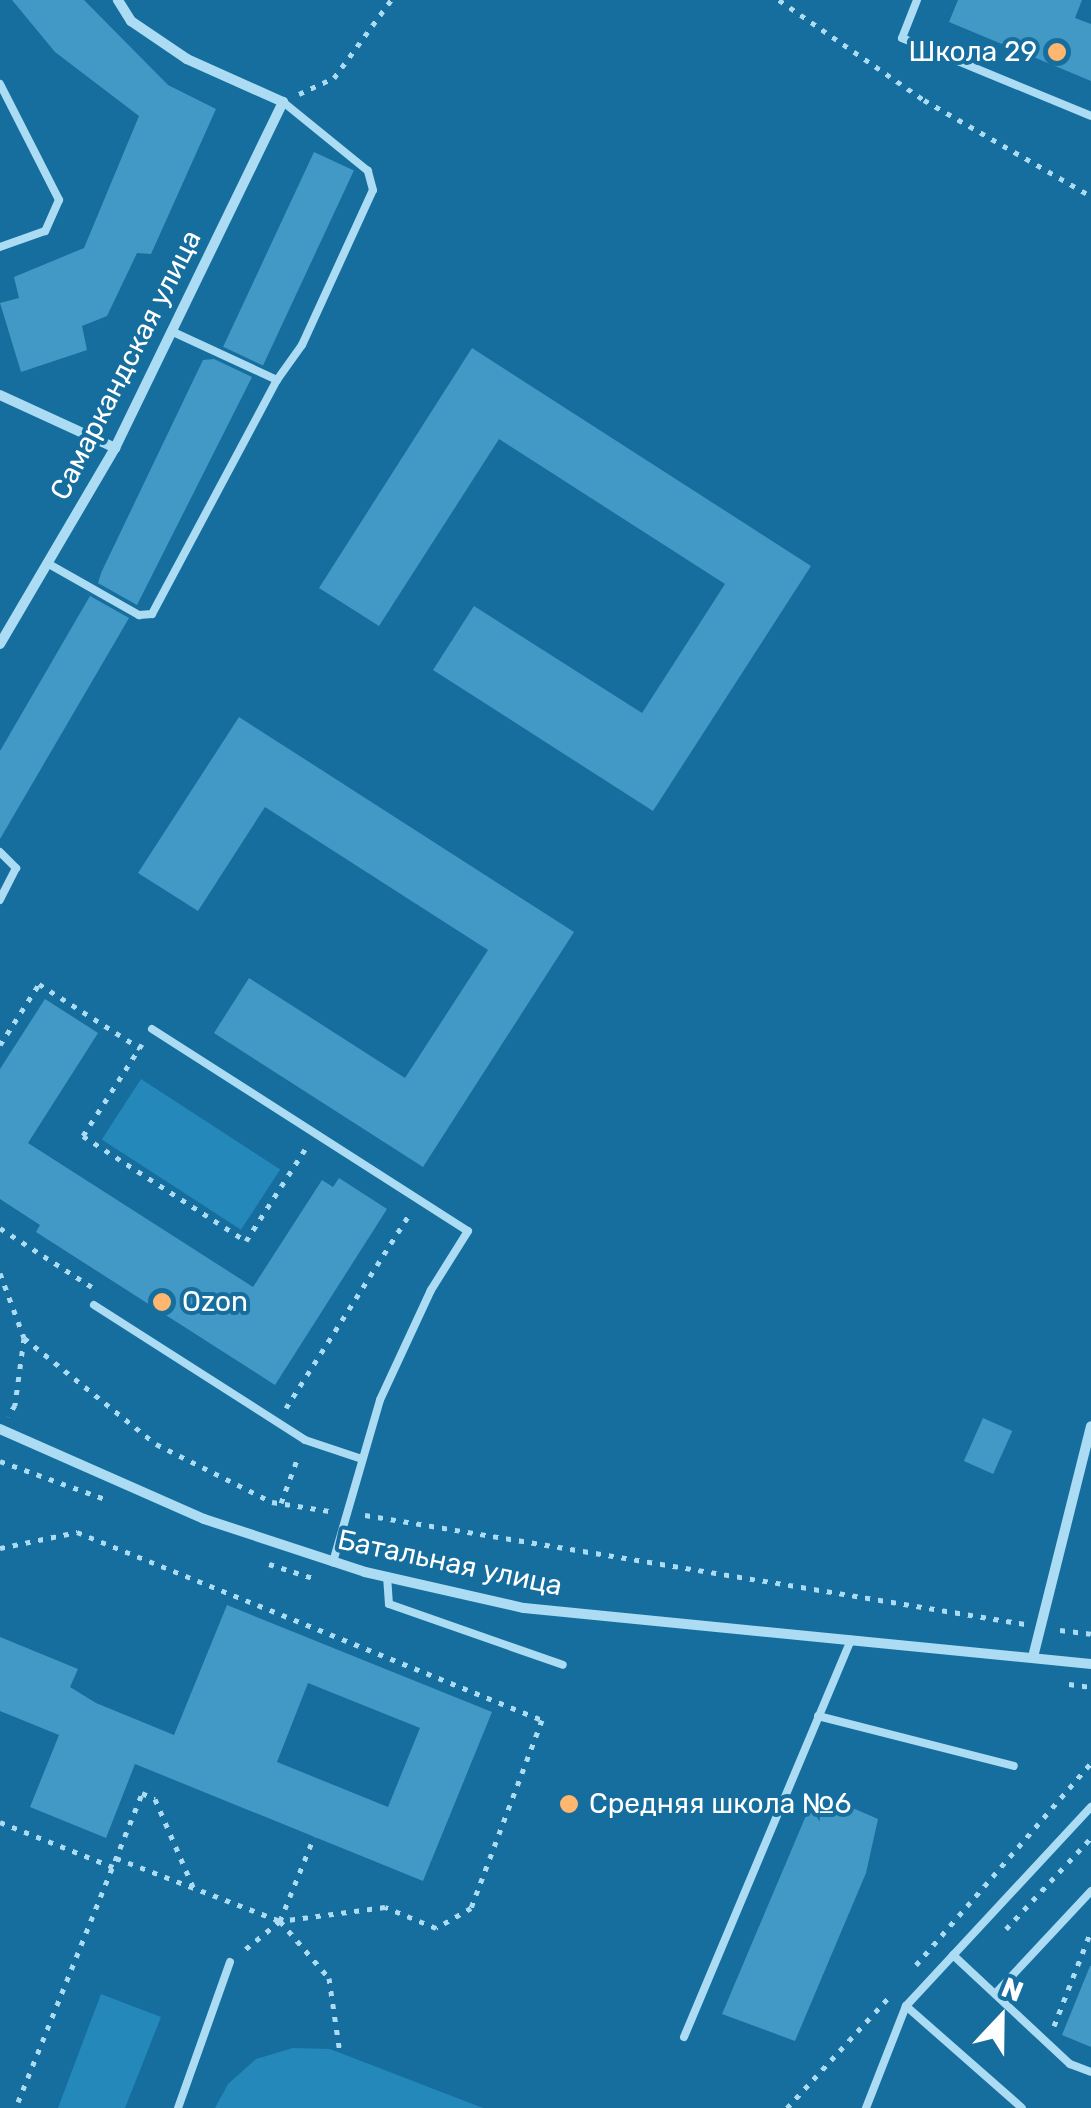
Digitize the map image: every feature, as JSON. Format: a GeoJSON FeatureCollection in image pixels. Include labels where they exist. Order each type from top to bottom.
{"type":"FeatureCollection","features":[{"type":"Feature","properties":{"kind":"street"},"geometry":{"type":"LineString","coordinates":[[118,0],[131,21],[187,60],[283,102]]}},
{"type":"Feature","properties":{"kind":"street","name":"Самаркандская улица"},"geometry":{"type":"LineString","coordinates":[[0,644],[114,448],[283,102]]}},
{"type":"Feature","properties":{"kind":"street"},"geometry":{"type":"LineString","coordinates":[[0,395],[114,448]]}},
{"type":"Feature","properties":{"kind":"street"},"geometry":{"type":"LineString","coordinates":[[1033,1657],[1091,1426]]}},
{"type":"Feature","properties":{"kind":"street","name":"Батальная улица"},"geometry":{"type":"LineString","coordinates":[[0,1429],[204,1519],[333,1562],[524,1608],[1091,1664]]}},
{"type":"Feature","properties":{"kind":"lane"},"geometry":{"type":"LineString","coordinates":[[917,0],[902,38],[1091,116]]}},
{"type":"Feature","properties":{"kind":"lane"},"geometry":{"type":"LineString","coordinates":[[0,84],[58,200],[45,232],[0,247]]}},
{"type":"Feature","properties":{"kind":"lane"},"geometry":{"type":"LineString","coordinates":[[46,562],[139,615],[152,614],[277,380],[302,345],[372,190],[368,170],[283,102]]}},
{"type":"Feature","properties":{"kind":"lane"},"geometry":{"type":"LineString","coordinates":[[172,330],[277,380]]}},
{"type":"Feature","properties":{"kind":"lane"},"geometry":{"type":"LineString","coordinates":[[0,852],[16,868],[0,900]]}},
{"type":"Feature","properties":{"kind":"lane"},"geometry":{"type":"LineString","coordinates":[[152,1028],[468,1231],[404,1344],[362,1459],[333,1562]]}},
{"type":"Feature","properties":{"kind":"lane"},"geometry":{"type":"LineString","coordinates":[[94,1305],[305,1440],[362,1459]]}},
{"type":"Feature","properties":{"kind":"lane"},"geometry":{"type":"LineString","coordinates":[[387,1576],[389,1604],[563,1665]]}},
{"type":"Feature","properties":{"kind":"lane"},"geometry":{"type":"LineString","coordinates":[[684,2038],[851,1640]]}},
{"type":"Feature","properties":{"kind":"lane"},"geometry":{"type":"LineString","coordinates":[[818,1716],[1014,1766]]}},
{"type":"Feature","properties":{"kind":"lane"},"geometry":{"type":"LineString","coordinates":[[866,2108],[906,2006],[1091,1807]]}},
{"type":"Feature","properties":{"kind":"lane"},"geometry":{"type":"LineString","coordinates":[[995,1994],[1091,1891]]}},
{"type":"Feature","properties":{"kind":"lane"},"geometry":{"type":"LineString","coordinates":[[953,1955],[1047,2042],[1091,2072]]}},
{"type":"Feature","properties":{"kind":"lane"},"geometry":{"type":"LineString","coordinates":[[178,2108],[230,1962]]}},
{"type":"Feature","properties":{"kind":"lane"},"geometry":{"type":"LineString","coordinates":[[906,2006],[1022,2108]]}},
{"type":"Feature","properties":{"kind":"path"},"geometry":{"type":"LineString","coordinates":[[283,102],[334,78],[391,0]]}},
{"type":"Feature","properties":{"kind":"path"},"geometry":{"type":"LineString","coordinates":[[780,0],[924,100],[1091,196]]}},
{"type":"Feature","properties":{"kind":"path"},"geometry":{"type":"LineString","coordinates":[[0,1045],[39,984],[140,1048]]}},
{"type":"Feature","properties":{"kind":"path"},"geometry":{"type":"LineString","coordinates":[[152,1028],[83,1136],[246,1241],[315,1133]]}},
{"type":"Feature","properties":{"kind":"path"},"geometry":{"type":"LineString","coordinates":[[276,1422],[419,1200]]}},
{"type":"Feature","properties":{"kind":"path"},"geometry":{"type":"LineString","coordinates":[[0,1273],[24,1338],[15,1405]]}},
{"type":"Feature","properties":{"kind":"path"},"geometry":{"type":"LineString","coordinates":[[24,1338],[156,1444],[281,1503],[1091,1634]]}},
{"type":"Feature","properties":{"kind":"path"},"geometry":{"type":"LineString","coordinates":[[281,1503],[305,1440]]}},
{"type":"Feature","properties":{"kind":"path"},"geometry":{"type":"LineString","coordinates":[[0,1548],[77,1532],[542,1720],[471,1908],[436,1928],[385,1907],[280,1922]]}},
{"type":"Feature","properties":{"kind":"path"},"geometry":{"type":"LineString","coordinates":[[787,2108],[1091,1762]]}},
{"type":"Feature","properties":{"kind":"path"},"geometry":{"type":"LineString","coordinates":[[18,2102],[142,1793],[156,1798],[193,1887]]}},
{"type":"Feature","properties":{"kind":"path"},"geometry":{"type":"LineString","coordinates":[[0,1822],[113,1867]]}},
{"type":"Feature","properties":{"kind":"path"},"geometry":{"type":"LineString","coordinates":[[230,1962],[280,1922],[314,1837]]}},
{"type":"Feature","properties":{"kind":"path"},"geometry":{"type":"LineString","coordinates":[[116,1858],[280,1922],[329,1978],[340,2052]]}},
{"type":"Feature","properties":{"kind":"path"},"geometry":{"type":"LineString","coordinates":[[1047,2042],[1091,1931]]}},
{"type":"Feature","properties":{"kind":"shaded area"},"geometry":{"type":"Polygon","coordinates":[[[141,1079],[280,1169],[241,1230],[102,1139],[141,1079]]]}},
{"type":"Feature","properties":{"kind":"shaded area"},"geometry":{"type":"Polygon","coordinates":[[[101,1994],[161,2017],[125,2108],[58,2108],[101,1994]]]}},
{"type":"Feature","properties":{"kind":"shaded area"},"geometry":{"type":"Polygon","coordinates":[[[293,2048],[330,2049],[483,2108],[215,2108],[228,2084],[256,2059],[293,2048]]]}},
{"type":"Feature","properties":{"kind":"building"},"geometry":{"type":"Polygon","coordinates":[[[12,0],[84,0],[168,85],[216,109],[151,254],[137,253],[107,316],[82,326],[87,350],[21,372],[0,303],[19,298],[14,277],[84,248],[139,116],[55,52],[12,0]]]}},
{"type":"Feature","properties":{"kind":"building","name":"Школа 29"},"geometry":{"type":"Polygon","coordinates":[[[958,0],[1082,0],[1075,18],[1091,24],[1091,81],[949,22],[958,0]]]}},
{"type":"Feature","properties":{"kind":"building"},"geometry":{"type":"Polygon","coordinates":[[[314,152],[354,171],[263,365],[223,347],[314,152]]]}},
{"type":"Feature","properties":{"kind":"building"},"geometry":{"type":"Polygon","coordinates":[[[472,348],[811,566],[653,811],[433,670],[474,606],[642,713],[725,584],[499,439],[379,626],[319,588],[472,348]]]}},
{"type":"Feature","properties":{"kind":"building"},"geometry":{"type":"Polygon","coordinates":[[[214,359],[252,377],[137,605],[98,583],[101,573],[203,360],[214,359]]]}},
{"type":"Feature","properties":{"kind":"building"},"geometry":{"type":"Polygon","coordinates":[[[90,596],[129,618],[0,839],[0,751],[90,596]]]}},
{"type":"Feature","properties":{"kind":"building"},"geometry":{"type":"Polygon","coordinates":[[[239,717],[574,932],[423,1167],[214,1033],[249,978],[405,1078],[488,950],[265,807],[198,911],[138,873],[239,717]]]}},
{"type":"Feature","properties":{"kind":"building"},"geometry":{"type":"Polygon","coordinates":[[[45,999],[98,1033],[28,1143],[253,1287],[322,1180],[333,1187],[339,1178],[387,1209],[275,1385],[36,1232],[40,1225],[0,1199],[0,1069],[45,999]]]}},
{"type":"Feature","properties":{"kind":"building"},"geometry":{"type":"Polygon","coordinates":[[[983,1418],[1012,1431],[993,1474],[964,1461],[983,1418]]]}},
{"type":"Feature","properties":{"kind":"building"},"geometry":{"type":"Polygon","coordinates":[[[227,1605],[492,1712],[423,1881],[135,1764],[106,1838],[30,1807],[59,1735],[0,1711],[0,1637],[78,1669],[70,1687],[96,1703],[174,1735],[227,1605]],[[308,1683],[277,1762],[388,1807],[420,1728],[308,1683]]]}},
{"type":"Feature","properties":{"kind":"building"},"geometry":{"type":"Polygon","coordinates":[[[816,1792],[878,1819],[866,1873],[795,2041],[722,2014],[816,1792]]]}},
{"type":"Feature","properties":{"kind":"building"},"geometry":{"type":"Polygon","coordinates":[[[1091,1966],[1091,2047],[1062,2035],[1091,1966]]]}},
{"type":"Feature","properties":{"kind":"place","name":"Школа 29"},"geometry":{"type":"Point","coordinates":[1057,52]}},
{"type":"Feature","properties":{"kind":"place","name":"Ozon"},"geometry":{"type":"Point","coordinates":[162,1302]}},
{"type":"Feature","properties":{"kind":"place","name":"Средняя школа №6"},"geometry":{"type":"Point","coordinates":[569,1804]}}]}
